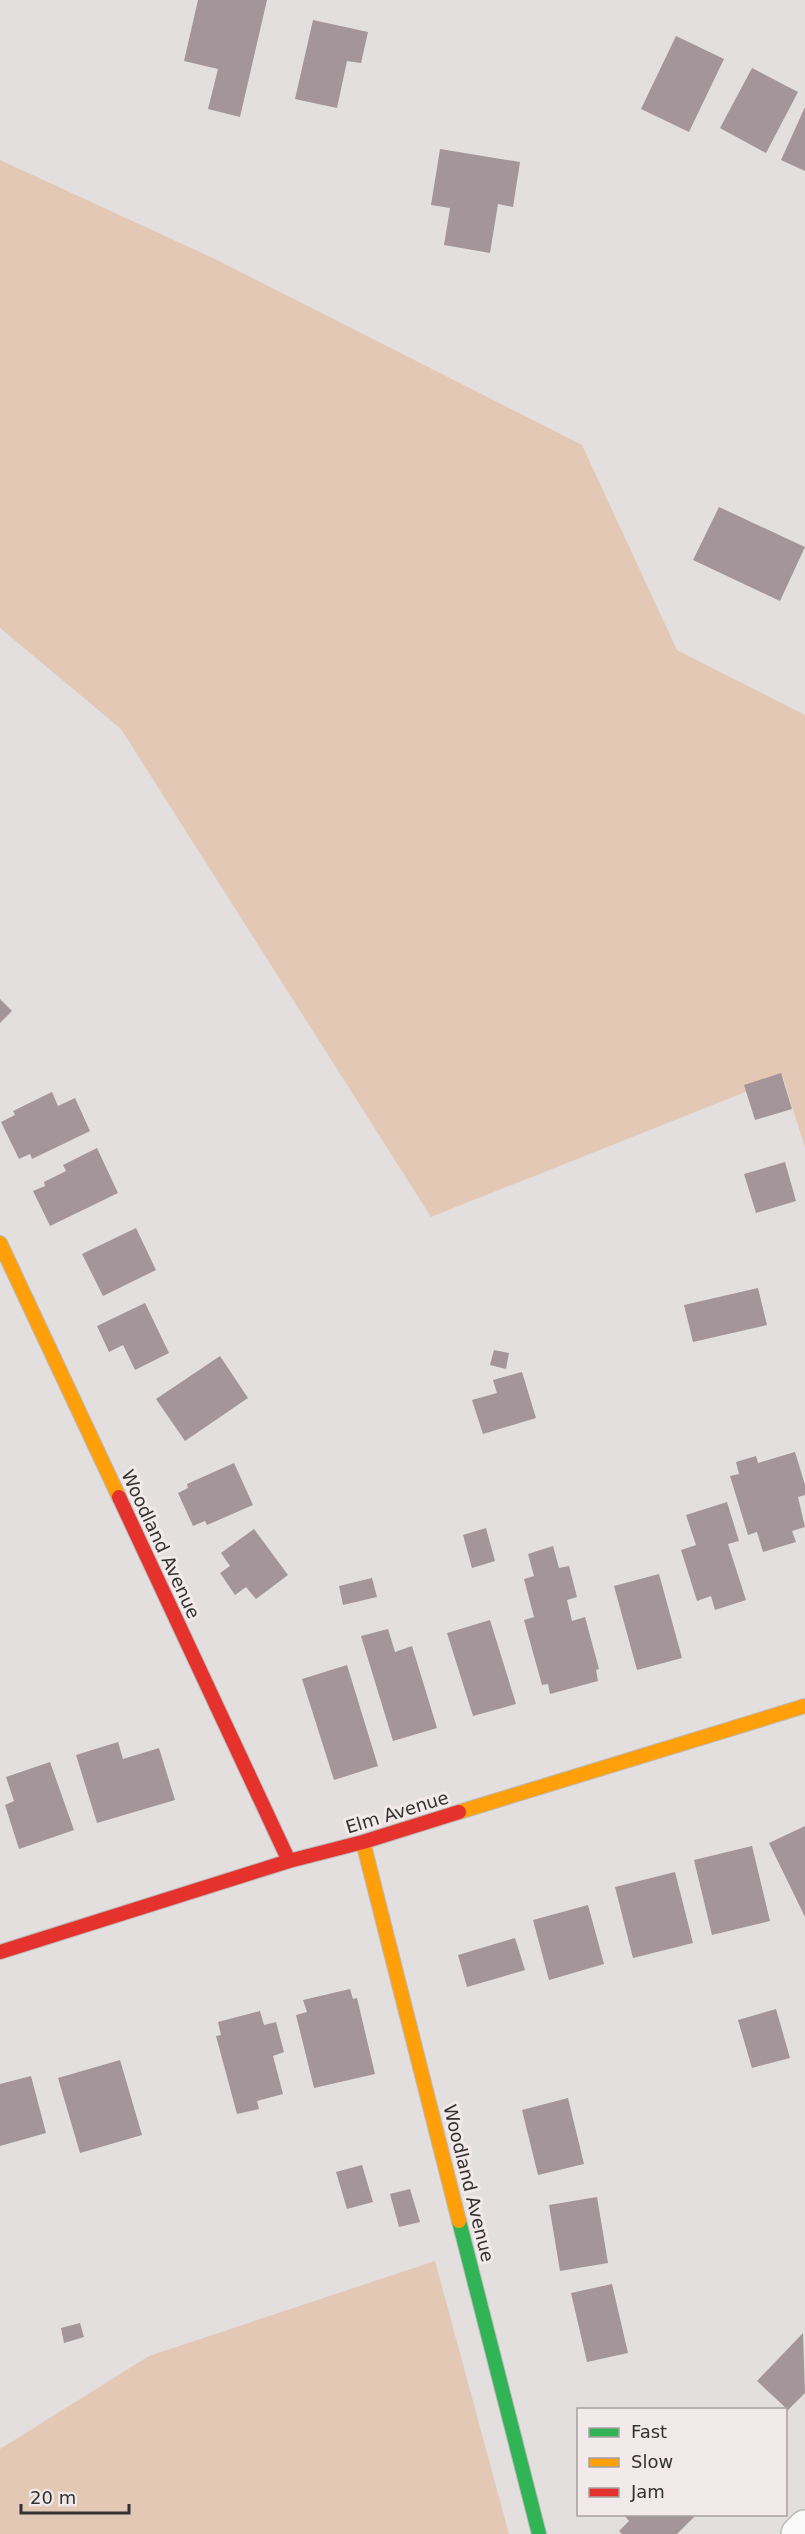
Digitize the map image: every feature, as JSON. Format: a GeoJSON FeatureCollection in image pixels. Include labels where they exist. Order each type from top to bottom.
{"type":"FeatureCollection","features":[{"type":"Feature","properties":{"kind":"street","name":"Woodland Avenue"},"geometry":{"type":"LineString","coordinates":[[0,1243],[289,1861]]}},
{"type":"Feature","properties":{"kind":"street","name":"Elm Avenue"},"geometry":{"type":"LineString","coordinates":[[0,1952],[289,1861],[363,1842],[805,1706]]}},
{"type":"Feature","properties":{"kind":"street","name":"Woodland Avenue"},"geometry":{"type":"LineString","coordinates":[[363,1842],[539,2534]]}},
{"type":"Feature","properties":{"kind":"street"},"geometry":{"type":"LineString","coordinates":[[798,2534],[805,2527]]}},
{"type":"Feature","properties":{"kind":"shaded area"},"geometry":{"type":"Polygon","coordinates":[[[0,160],[215,259],[582,445],[677,650],[805,715],[805,1148],[783,1077],[431,1217],[121,729],[0,628],[0,160]]]}},
{"type":"Feature","properties":{"kind":"shaded area"},"geometry":{"type":"Polygon","coordinates":[[[435,2261],[509,2534],[0,2534],[0,2449],[149,2356],[435,2261]]]}},
{"type":"Feature","properties":{"kind":"building"},"geometry":{"type":"Polygon","coordinates":[[[198,0],[267,0],[240,117],[208,109],[218,69],[184,61],[198,0]]]}},
{"type":"Feature","properties":{"kind":"building"},"geometry":{"type":"Polygon","coordinates":[[[313,20],[368,32],[361,63],[347,61],[337,108],[295,99],[313,20]]]}},
{"type":"Feature","properties":{"kind":"building"},"geometry":{"type":"Polygon","coordinates":[[[676,36],[724,59],[689,132],[641,109],[676,36]]]}},
{"type":"Feature","properties":{"kind":"building"},"geometry":{"type":"Polygon","coordinates":[[[752,68],[798,92],[766,153],[720,128],[752,68]]]}},
{"type":"Feature","properties":{"kind":"building"},"geometry":{"type":"Polygon","coordinates":[[[805,107],[805,171],[781,160],[805,107]]]}},
{"type":"Feature","properties":{"kind":"building"},"geometry":{"type":"Polygon","coordinates":[[[440,149],[520,162],[513,207],[498,204],[490,253],[444,245],[450,208],[431,205],[440,149]]]}},
{"type":"Feature","properties":{"kind":"building"},"geometry":{"type":"Polygon","coordinates":[[[719,507],[805,547],[780,601],[693,560],[719,507]]]}},
{"type":"Feature","properties":{"kind":"building"},"geometry":{"type":"Polygon","coordinates":[[[0,999],[12,1011],[0,1023],[0,999]]]}},
{"type":"Feature","properties":{"kind":"building"},"geometry":{"type":"Polygon","coordinates":[[[781,1073],[792,1109],[755,1120],[744,1085],[781,1073]]]}},
{"type":"Feature","properties":{"kind":"building"},"geometry":{"type":"Polygon","coordinates":[[[52,1092],[58,1106],[75,1098],[90,1131],[32,1159],[30,1154],[19,1159],[1,1122],[15,1115],[13,1111],[52,1092]]]}},
{"type":"Feature","properties":{"kind":"building"},"geometry":{"type":"Polygon","coordinates":[[[97,1148],[118,1193],[50,1226],[33,1191],[45,1186],[44,1182],[66,1171],[63,1165],[97,1148]]]}},
{"type":"Feature","properties":{"kind":"building"},"geometry":{"type":"Polygon","coordinates":[[[785,1162],[796,1201],[756,1213],[744,1174],[785,1162]]]}},
{"type":"Feature","properties":{"kind":"building"},"geometry":{"type":"Polygon","coordinates":[[[136,1228],[156,1270],[103,1296],[82,1254],[136,1228]]]}},
{"type":"Feature","properties":{"kind":"building"},"geometry":{"type":"Polygon","coordinates":[[[758,1288],[767,1325],[693,1342],[684,1305],[758,1288]]]}},
{"type":"Feature","properties":{"kind":"building"},"geometry":{"type":"Polygon","coordinates":[[[145,1303],[169,1353],[135,1370],[123,1345],[109,1352],[97,1326],[145,1303]]]}},
{"type":"Feature","properties":{"kind":"building"},"geometry":{"type":"Polygon","coordinates":[[[494,1350],[509,1353],[506,1369],[490,1365],[494,1350]]]}},
{"type":"Feature","properties":{"kind":"building"},"geometry":{"type":"Polygon","coordinates":[[[220,1356],[248,1398],[185,1441],[156,1399],[220,1356]]]}},
{"type":"Feature","properties":{"kind":"building"},"geometry":{"type":"Polygon","coordinates":[[[522,1372],[536,1418],[483,1434],[472,1400],[497,1393],[493,1380],[522,1372]]]}},
{"type":"Feature","properties":{"kind":"building"},"geometry":{"type":"Polygon","coordinates":[[[795,1452],[805,1485],[805,1495],[798,1497],[805,1527],[792,1531],[796,1542],[763,1552],[757,1532],[748,1535],[730,1476],[739,1474],[736,1462],[756,1456],[758,1463],[795,1452]]]}},
{"type":"Feature","properties":{"kind":"building"},"geometry":{"type":"Polygon","coordinates":[[[234,1463],[253,1505],[207,1525],[205,1521],[193,1526],[178,1493],[188,1488],[187,1484],[234,1463]]]}},
{"type":"Feature","properties":{"kind":"building"},"geometry":{"type":"Polygon","coordinates":[[[727,1502],[739,1541],[728,1544],[746,1600],[715,1610],[711,1596],[697,1601],[681,1550],[696,1545],[686,1515],[727,1502]]]}},
{"type":"Feature","properties":{"kind":"building"},"geometry":{"type":"Polygon","coordinates":[[[486,1528],[495,1561],[472,1568],[463,1535],[486,1528]]]}},
{"type":"Feature","properties":{"kind":"building"},"geometry":{"type":"Polygon","coordinates":[[[254,1529],[288,1575],[256,1599],[246,1587],[235,1595],[220,1573],[230,1566],[221,1553],[254,1529]]]}},
{"type":"Feature","properties":{"kind":"building"},"geometry":{"type":"Polygon","coordinates":[[[553,1546],[559,1568],[569,1566],[577,1597],[567,1600],[572,1621],[585,1617],[599,1669],[596,1670],[598,1681],[550,1694],[548,1684],[542,1685],[524,1620],[534,1617],[524,1579],[534,1576],[528,1554],[553,1546]]]}},
{"type":"Feature","properties":{"kind":"building"},"geometry":{"type":"Polygon","coordinates":[[[659,1574],[682,1658],[637,1670],[614,1586],[659,1574]]]}},
{"type":"Feature","properties":{"kind":"building"},"geometry":{"type":"Polygon","coordinates":[[[372,1578],[377,1597],[343,1605],[339,1586],[372,1578]]]}},
{"type":"Feature","properties":{"kind":"building"},"geometry":{"type":"Polygon","coordinates":[[[490,1620],[516,1704],[473,1716],[447,1633],[490,1620]]]}},
{"type":"Feature","properties":{"kind":"building"},"geometry":{"type":"Polygon","coordinates":[[[388,1629],[395,1652],[412,1646],[437,1728],[393,1741],[361,1636],[388,1629]]]}},
{"type":"Feature","properties":{"kind":"building"},"geometry":{"type":"Polygon","coordinates":[[[347,1665],[378,1766],[334,1780],[302,1679],[347,1665]]]}},
{"type":"Feature","properties":{"kind":"building"},"geometry":{"type":"Polygon","coordinates":[[[118,1742],[123,1759],[159,1748],[175,1800],[97,1823],[76,1755],[118,1742]]]}},
{"type":"Feature","properties":{"kind":"building"},"geometry":{"type":"Polygon","coordinates":[[[50,1762],[74,1830],[19,1849],[5,1805],[14,1801],[6,1777],[50,1762]]]}},
{"type":"Feature","properties":{"kind":"building"},"geometry":{"type":"Polygon","coordinates":[[[805,1826],[805,1917],[769,1843],[805,1826]]]}},
{"type":"Feature","properties":{"kind":"building"},"geometry":{"type":"Polygon","coordinates":[[[752,1846],[770,1921],[712,1935],[694,1860],[752,1846]]]}},
{"type":"Feature","properties":{"kind":"building"},"geometry":{"type":"Polygon","coordinates":[[[675,1872],[693,1943],[633,1958],[615,1887],[675,1872]]]}},
{"type":"Feature","properties":{"kind":"building"},"geometry":{"type":"Polygon","coordinates":[[[588,1905],[604,1964],[549,1980],[533,1920],[588,1905]]]}},
{"type":"Feature","properties":{"kind":"building"},"geometry":{"type":"Polygon","coordinates":[[[515,1938],[525,1970],[467,1987],[458,1955],[515,1938]]]}},
{"type":"Feature","properties":{"kind":"building"},"geometry":{"type":"Polygon","coordinates":[[[350,1989],[353,1999],[357,1998],[375,2074],[314,2088],[296,2015],[307,2012],[303,2000],[350,1989]]]}},
{"type":"Feature","properties":{"kind":"building"},"geometry":{"type":"Polygon","coordinates":[[[776,2009],[790,2058],[752,2068],[738,2020],[776,2009]]]}},
{"type":"Feature","properties":{"kind":"building"},"geometry":{"type":"Polygon","coordinates":[[[260,2011],[264,2025],[276,2022],[284,2052],[273,2056],[283,2094],[257,2101],[259,2109],[237,2114],[216,2036],[221,2035],[218,2022],[260,2011]]]}},
{"type":"Feature","properties":{"kind":"building"},"geometry":{"type":"Polygon","coordinates":[[[120,2060],[142,2135],[80,2153],[58,2078],[120,2060]]]}},
{"type":"Feature","properties":{"kind":"building"},"geometry":{"type":"Polygon","coordinates":[[[31,2076],[46,2133],[0,2146],[0,2084],[31,2076]]]}},
{"type":"Feature","properties":{"kind":"building"},"geometry":{"type":"Polygon","coordinates":[[[568,2098],[584,2164],[538,2175],[522,2110],[568,2098]]]}},
{"type":"Feature","properties":{"kind":"building"},"geometry":{"type":"Polygon","coordinates":[[[362,2165],[373,2202],[347,2209],[336,2172],[362,2165]]]}},
{"type":"Feature","properties":{"kind":"building"},"geometry":{"type":"Polygon","coordinates":[[[410,2189],[420,2222],[399,2227],[390,2194],[410,2189]]]}},
{"type":"Feature","properties":{"kind":"building"},"geometry":{"type":"Polygon","coordinates":[[[597,2197],[608,2263],[560,2271],[549,2205],[597,2197]]]}},
{"type":"Feature","properties":{"kind":"building"},"geometry":{"type":"Polygon","coordinates":[[[612,2284],[628,2353],[587,2362],[571,2293],[612,2284]]]}},
{"type":"Feature","properties":{"kind":"building"},"geometry":{"type":"Polygon","coordinates":[[[80,2323],[84,2337],[64,2343],[61,2328],[80,2323]]]}},
{"type":"Feature","properties":{"kind":"building"},"geometry":{"type":"Polygon","coordinates":[[[803,2333],[805,2393],[788,2410],[757,2381],[803,2333]]]}},
{"type":"Feature","properties":{"kind":"building"},"geometry":{"type":"Polygon","coordinates":[[[625,2516],[695,2516],[677,2534],[622,2534],[619,2531],[629,2521],[625,2516]]]}},
{"type":"Feature","properties":{"kind":"traffic: fast"},"geometry":{"type":"LineString","coordinates":[[459,2221],[539,2534]]}},
{"type":"Feature","properties":{"kind":"traffic: slow"},"geometry":{"type":"LineString","coordinates":[[0,1243],[119,1497]]}},
{"type":"Feature","properties":{"kind":"traffic: slow"},"geometry":{"type":"LineString","coordinates":[[459,1812],[805,1706]]}},
{"type":"Feature","properties":{"kind":"traffic: slow"},"geometry":{"type":"LineString","coordinates":[[363,1842],[459,2221]]}},
{"type":"Feature","properties":{"kind":"traffic: jam"},"geometry":{"type":"LineString","coordinates":[[119,1497],[289,1861]]}},
{"type":"Feature","properties":{"kind":"traffic: jam"},"geometry":{"type":"LineString","coordinates":[[0,1952],[289,1861],[363,1842],[459,1812]]}}]}
